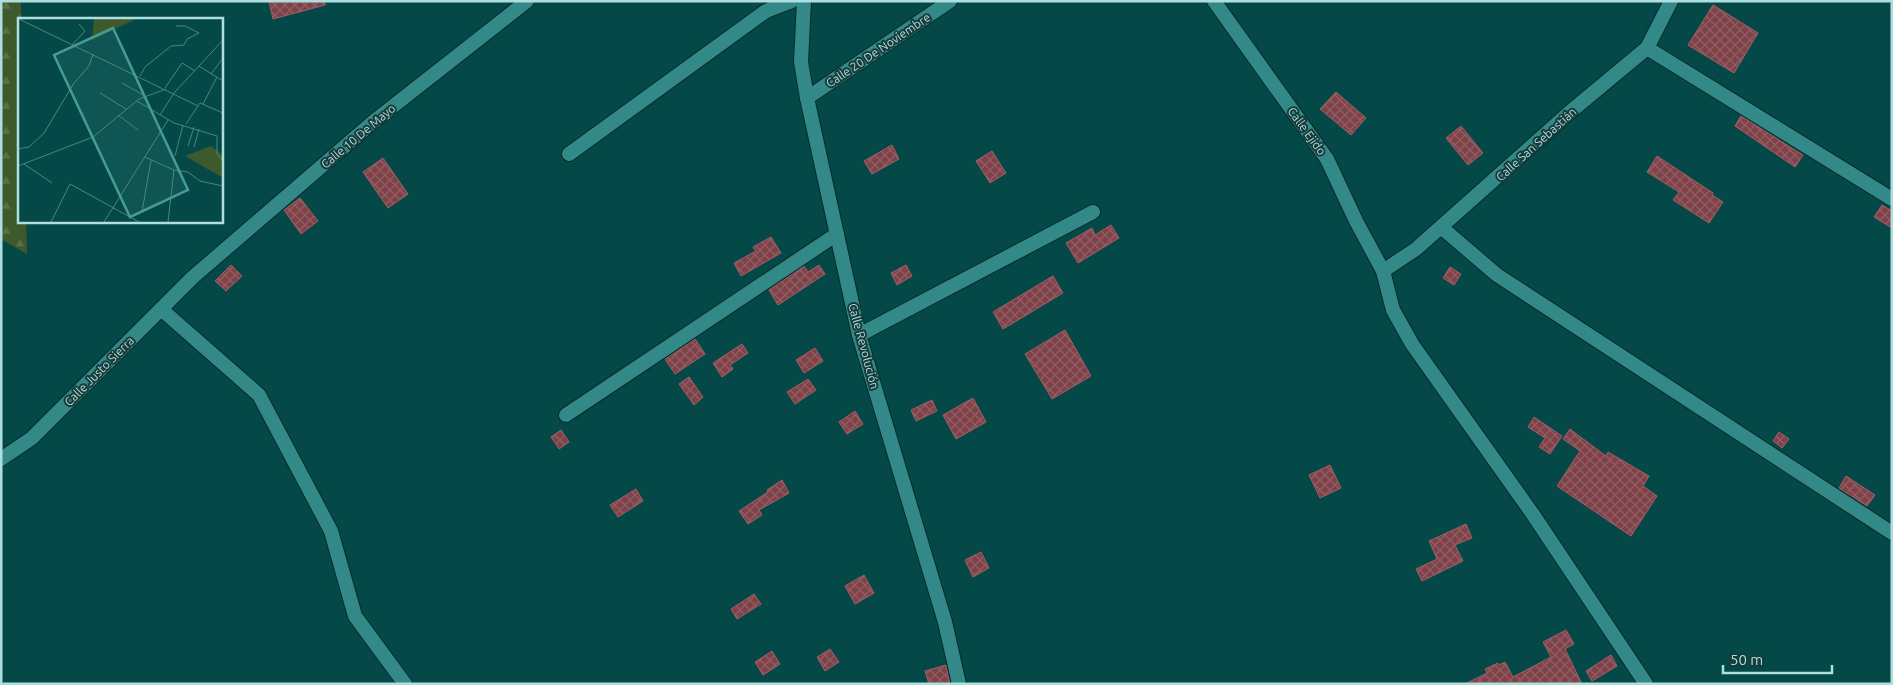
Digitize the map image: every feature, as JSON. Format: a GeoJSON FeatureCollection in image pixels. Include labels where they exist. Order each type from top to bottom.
{"type":"FeatureCollection","features":[{"type":"Feature","properties":{"kind":"street","name":"Calle 10 De Mayo"},"geometry":{"type":"LineString","coordinates":[[193,277],[373,122],[527,1]]}},
{"type":"Feature","properties":{"kind":"street"},"geometry":{"type":"LineString","coordinates":[[569,154],[766,11],[792,1]]}},
{"type":"Feature","properties":{"kind":"street","name":"Calle Revolución"},"geometry":{"type":"LineString","coordinates":[[804,1],[801,62],[807,98],[859,335],[945,622],[958,684]]}},
{"type":"Feature","properties":{"kind":"street","name":"Calle 20 De Noviembre"},"geometry":{"type":"LineString","coordinates":[[807,98],[950,1]]}},
{"type":"Feature","properties":{"kind":"street","name":"Calle Ejido"},"geometry":{"type":"LineString","coordinates":[[1214,1],[1328,159],[1356,221],[1383,270],[1393,310],[1412,344],[1532,513],[1646,684]]}},
{"type":"Feature","properties":{"kind":"street","name":"Calle San Sebastián"},"geometry":{"type":"LineString","coordinates":[[1383,270],[1416,249],[1570,112],[1647,48],[1671,1]]}},
{"type":"Feature","properties":{"kind":"street"},"geometry":{"type":"LineString","coordinates":[[1647,48],[1892,199]]}},
{"type":"Feature","properties":{"kind":"street"},"geometry":{"type":"LineString","coordinates":[[859,335],[1093,212]]}},
{"type":"Feature","properties":{"kind":"street"},"geometry":{"type":"LineString","coordinates":[[1441,227],[1497,275],[1892,533]]}},
{"type":"Feature","properties":{"kind":"street"},"geometry":{"type":"LineString","coordinates":[[566,415],[837,234]]}},
{"type":"Feature","properties":{"kind":"street","name":"Calle Justo Sierra"},"geometry":{"type":"LineString","coordinates":[[1,459],[32,438],[193,277]]}},
{"type":"Feature","properties":{"kind":"street"},"geometry":{"type":"LineString","coordinates":[[161,309],[259,396],[331,531],[355,616],[406,684]]}},
{"type":"Feature","properties":{"kind":"green space"},"geometry":{"type":"Polygon","coordinates":[[[1,1],[21,1],[21,18],[18,18],[18,222],[26,222],[27,254],[1,239],[1,1]]]}},
{"type":"Feature","properties":{"kind":"building"},"geometry":{"type":"Polygon","coordinates":[[[269,1],[325,1],[325,5],[273,19],[269,1]]]}},
{"type":"Feature","properties":{"kind":"building"},"geometry":{"type":"Polygon","coordinates":[[[1713,5],[1758,33],[1734,73],[1688,45],[1713,5]]]}},
{"type":"Feature","properties":{"kind":"building"},"geometry":{"type":"Polygon","coordinates":[[[1336,92],[1366,118],[1351,135],[1320,109],[1336,92]]]}},
{"type":"Feature","properties":{"kind":"building"},"geometry":{"type":"Polygon","coordinates":[[[1741,116],[1803,155],[1795,167],[1735,126],[1741,116]]]}},
{"type":"Feature","properties":{"kind":"building"},"geometry":{"type":"Polygon","coordinates":[[[1461,126],[1483,153],[1468,165],[1446,138],[1461,126]]]}},
{"type":"Feature","properties":{"kind":"building"},"geometry":{"type":"Polygon","coordinates":[[[892,145],[899,159],[872,174],[864,161],[892,145]]]}},
{"type":"Feature","properties":{"kind":"building"},"geometry":{"type":"Polygon","coordinates":[[[992,151],[1006,173],[990,183],[976,161],[992,151]]]}},
{"type":"Feature","properties":{"kind":"building"},"geometry":{"type":"Polygon","coordinates":[[[1657,156],[1713,193],[1712,195],[1723,202],[1709,223],[1673,200],[1679,192],[1647,172],[1657,156]]]}},
{"type":"Feature","properties":{"kind":"building"},"geometry":{"type":"Polygon","coordinates":[[[383,158],[408,194],[388,208],[363,172],[383,158]]]}},
{"type":"Feature","properties":{"kind":"building"},"geometry":{"type":"Polygon","coordinates":[[[300,198],[318,221],[301,234],[284,210],[300,198]]]}},
{"type":"Feature","properties":{"kind":"building"},"geometry":{"type":"Polygon","coordinates":[[[1882,205],[1892,211],[1892,228],[1874,217],[1882,205]]]}},
{"type":"Feature","properties":{"kind":"building"},"geometry":{"type":"Polygon","coordinates":[[[1111,225],[1119,238],[1078,263],[1066,243],[1092,228],[1095,235],[1111,225]]]}},
{"type":"Feature","properties":{"kind":"building"},"geometry":{"type":"Polygon","coordinates":[[[771,237],[781,253],[741,276],[734,263],[756,251],[753,247],[771,237]]]}},
{"type":"Feature","properties":{"kind":"building"},"geometry":{"type":"Polygon","coordinates":[[[231,265],[242,276],[226,291],[215,281],[231,265]]]}},
{"type":"Feature","properties":{"kind":"building"},"geometry":{"type":"Polygon","coordinates":[[[819,265],[825,274],[778,305],[769,290],[804,266],[808,272],[819,265]]]}},
{"type":"Feature","properties":{"kind":"building"},"geometry":{"type":"Polygon","coordinates":[[[906,265],[912,276],[897,285],[891,273],[906,265]]]}},
{"type":"Feature","properties":{"kind":"building"},"geometry":{"type":"Polygon","coordinates":[[[1450,267],[1461,274],[1454,285],[1443,278],[1450,267]]]}},
{"type":"Feature","properties":{"kind":"building"},"geometry":{"type":"Polygon","coordinates":[[[1053,276],[1063,293],[1003,329],[993,312],[1053,276]]]}},
{"type":"Feature","properties":{"kind":"building"},"geometry":{"type":"Polygon","coordinates":[[[1065,330],[1091,376],[1052,399],[1025,354],[1065,330]]]}},
{"type":"Feature","properties":{"kind":"building"},"geometry":{"type":"Polygon","coordinates":[[[695,339],[705,354],[675,374],[665,359],[695,339]]]}},
{"type":"Feature","properties":{"kind":"building"},"geometry":{"type":"Polygon","coordinates":[[[742,344],[748,353],[730,365],[733,369],[722,377],[713,363],[742,344]]]}},
{"type":"Feature","properties":{"kind":"building"},"geometry":{"type":"Polygon","coordinates":[[[815,348],[823,361],[804,373],[796,360],[815,348]]]}},
{"type":"Feature","properties":{"kind":"building"},"geometry":{"type":"Polygon","coordinates":[[[689,377],[703,397],[694,405],[679,384],[689,377]]]}},
{"type":"Feature","properties":{"kind":"building"},"geometry":{"type":"Polygon","coordinates":[[[808,379],[816,390],[795,404],[787,392],[808,379]]]}},
{"type":"Feature","properties":{"kind":"building"},"geometry":{"type":"Polygon","coordinates":[[[973,398],[986,422],[956,439],[943,415],[973,398]]]}},
{"type":"Feature","properties":{"kind":"building"},"geometry":{"type":"Polygon","coordinates":[[[932,400],[937,411],[916,421],[911,410],[932,400]]]}},
{"type":"Feature","properties":{"kind":"building"},"geometry":{"type":"Polygon","coordinates":[[[855,411],[863,424],[847,434],[839,422],[855,411]]]}},
{"type":"Feature","properties":{"kind":"building"},"geometry":{"type":"Polygon","coordinates":[[[1534,417],[1562,436],[1550,454],[1539,447],[1545,438],[1528,427],[1534,417]]]}},
{"type":"Feature","properties":{"kind":"building"},"geometry":{"type":"Polygon","coordinates":[[[1570,429],[1606,456],[1608,452],[1649,476],[1643,486],[1657,496],[1631,536],[1557,486],[1580,451],[1563,439],[1570,429]]]}},
{"type":"Feature","properties":{"kind":"building"},"geometry":{"type":"Polygon","coordinates":[[[561,430],[569,442],[559,449],[551,437],[561,430]]]}},
{"type":"Feature","properties":{"kind":"building"},"geometry":{"type":"Polygon","coordinates":[[[1779,432],[1789,439],[1782,448],[1773,441],[1779,432]]]}},
{"type":"Feature","properties":{"kind":"building"},"geometry":{"type":"Polygon","coordinates":[[[1330,465],[1341,488],[1320,498],[1309,475],[1330,465]]]}},
{"type":"Feature","properties":{"kind":"building"},"geometry":{"type":"Polygon","coordinates":[[[1846,476],[1875,495],[1867,506],[1839,488],[1846,476]]]}},
{"type":"Feature","properties":{"kind":"building"},"geometry":{"type":"Polygon","coordinates":[[[782,480],[789,493],[759,510],[762,515],[748,524],[739,511],[768,492],[767,490],[782,480]]]}},
{"type":"Feature","properties":{"kind":"building"},"geometry":{"type":"Polygon","coordinates":[[[636,489],[643,501],[618,517],[610,505],[636,489]]]}},
{"type":"Feature","properties":{"kind":"building"},"geometry":{"type":"Polygon","coordinates":[[[1466,524],[1472,538],[1455,545],[1463,561],[1422,581],[1416,569],[1437,559],[1429,541],[1466,524]]]}},
{"type":"Feature","properties":{"kind":"building"},"geometry":{"type":"Polygon","coordinates":[[[981,552],[989,568],[973,577],[965,560],[981,552]]]}},
{"type":"Feature","properties":{"kind":"building"},"geometry":{"type":"Polygon","coordinates":[[[864,575],[874,593],[855,604],[845,586],[864,575]]]}},
{"type":"Feature","properties":{"kind":"building"},"geometry":{"type":"Polygon","coordinates":[[[754,594],[761,604],[737,619],[731,609],[754,594]]]}},
{"type":"Feature","properties":{"kind":"building"},"geometry":{"type":"Polygon","coordinates":[[[1566,630],[1574,644],[1565,649],[1582,684],[1465,684],[1487,673],[1485,669],[1498,663],[1499,665],[1505,662],[1513,677],[1551,657],[1543,642],[1566,630]]]}},
{"type":"Feature","properties":{"kind":"building"},"geometry":{"type":"Polygon","coordinates":[[[830,649],[839,662],[825,671],[817,657],[830,649]]]}},
{"type":"Feature","properties":{"kind":"building"},"geometry":{"type":"Polygon","coordinates":[[[772,651],[780,664],[763,675],[755,662],[772,651]]]}},
{"type":"Feature","properties":{"kind":"building"},"geometry":{"type":"Polygon","coordinates":[[[1611,655],[1617,666],[1592,681],[1586,671],[1611,655]]]}},
{"type":"Feature","properties":{"kind":"building"},"geometry":{"type":"Polygon","coordinates":[[[946,665],[950,684],[929,684],[925,671],[946,665]]]}}]}
